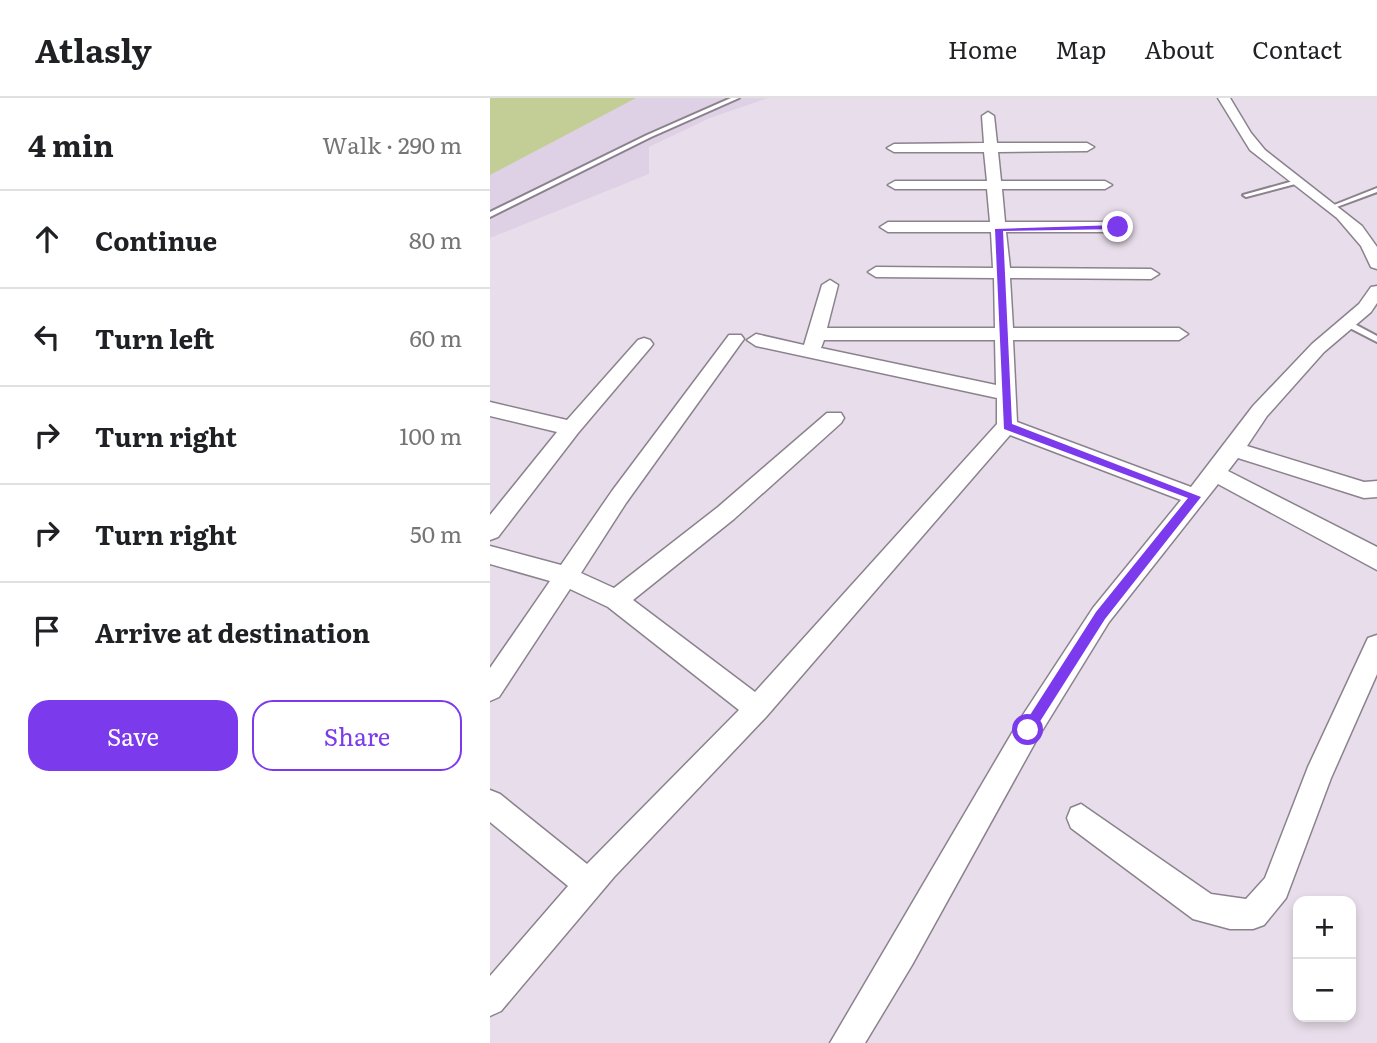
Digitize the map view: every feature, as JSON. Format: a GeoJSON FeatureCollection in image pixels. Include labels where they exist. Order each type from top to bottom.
{"type":"FeatureCollection","features":[{"type":"Feature","properties":{"kind":"street"},"geometry":{"type":"LineString","coordinates":[[1224,98],[1242,131],[1257,151],[1349,222],[1376,257]]}},
{"type":"Feature","properties":{"kind":"street"},"geometry":{"type":"LineString","coordinates":[[490,1000],[589,884],[757,709],[1007,426],[1003,274],[988,116]]}},
{"type":"Feature","properties":{"kind":"street"},"geometry":{"type":"LineString","coordinates":[[894,148],[1087,147]]}},
{"type":"Feature","properties":{"kind":"street"},"geometry":{"type":"LineString","coordinates":[[895,185],[1105,185]]}},
{"type":"Feature","properties":{"kind":"street"},"geometry":{"type":"LineString","coordinates":[[888,227],[1118,227]]}},
{"type":"Feature","properties":{"kind":"street"},"geometry":{"type":"LineString","coordinates":[[876,272],[1151,274]]}},
{"type":"Feature","properties":{"kind":"street"},"geometry":{"type":"LineString","coordinates":[[813,343],[830,285]]}},
{"type":"Feature","properties":{"kind":"street"},"geometry":{"type":"LineString","coordinates":[[846,1043],[901,954],[1028,730],[1101,615],[1278,390],[1365,308],[1377,291]]}},
{"type":"Feature","properties":{"kind":"street"},"geometry":{"type":"LineString","coordinates":[[490,689],[565,576],[746,339],[813,343],[1179,334]]}},
{"type":"Feature","properties":{"kind":"street"},"geometry":{"type":"LineString","coordinates":[[813,343],[1007,394]]}},
{"type":"Feature","properties":{"kind":"street"},"geometry":{"type":"LineString","coordinates":[[490,530],[500,504],[644,344]]}},
{"type":"Feature","properties":{"kind":"street"},"geometry":{"type":"LineString","coordinates":[[490,409],[570,428]]}},
{"type":"Feature","properties":{"kind":"street"},"geometry":{"type":"LineString","coordinates":[[616,600],[726,513],[834,418]]}},
{"type":"Feature","properties":{"kind":"street"},"geometry":{"type":"LineString","coordinates":[[1007,426],[1195,497]]}},
{"type":"Feature","properties":{"kind":"street"},"geometry":{"type":"LineString","coordinates":[[1234,449],[1364,490],[1377,489]]}},
{"type":"Feature","properties":{"kind":"street"},"geometry":{"type":"LineString","coordinates":[[1214,473],[1376,558]]}},
{"type":"Feature","properties":{"kind":"street"},"geometry":{"type":"LineString","coordinates":[[490,555],[565,576],[616,600],[757,709]]}},
{"type":"Feature","properties":{"kind":"street"},"geometry":{"type":"LineString","coordinates":[[1081,818],[1204,908],[1230,914],[1253,914],[1276,888],[1318,776],[1377,646]]}},
{"type":"Feature","properties":{"kind":"street"},"geometry":{"type":"LineString","coordinates":[[490,804],[589,884]]}},
{"type":"Feature","properties":{"kind":"lane"},"geometry":{"type":"LineString","coordinates":[[490,215],[649,135],[736,98]]}},
{"type":"Feature","properties":{"kind":"lane"},"geometry":{"type":"LineString","coordinates":[[1246,195],[1297,182]]}},
{"type":"Feature","properties":{"kind":"lane"},"geometry":{"type":"LineString","coordinates":[[1332,207],[1377,190]]}},
{"type":"Feature","properties":{"kind":"lane"},"geometry":{"type":"LineString","coordinates":[[1347,323],[1377,339]]}},
{"type":"Feature","properties":{"kind":"shaded area"},"geometry":{"type":"Polygon","coordinates":[[[490,98],[768,98],[710,118],[649,147],[649,174],[490,238],[490,98]]]}},
{"type":"Feature","properties":{"kind":"green space"},"geometry":{"type":"Polygon","coordinates":[[[490,98],[636,98],[490,175],[490,98]]]}},
{"type":"Feature","properties":{"kind":"route"},"geometry":{"type":"LineString","coordinates":[[1028,730],[1101,615],[1195,497],[1007,426],[1005,316],[999,229],[1118,227]]}}]}
